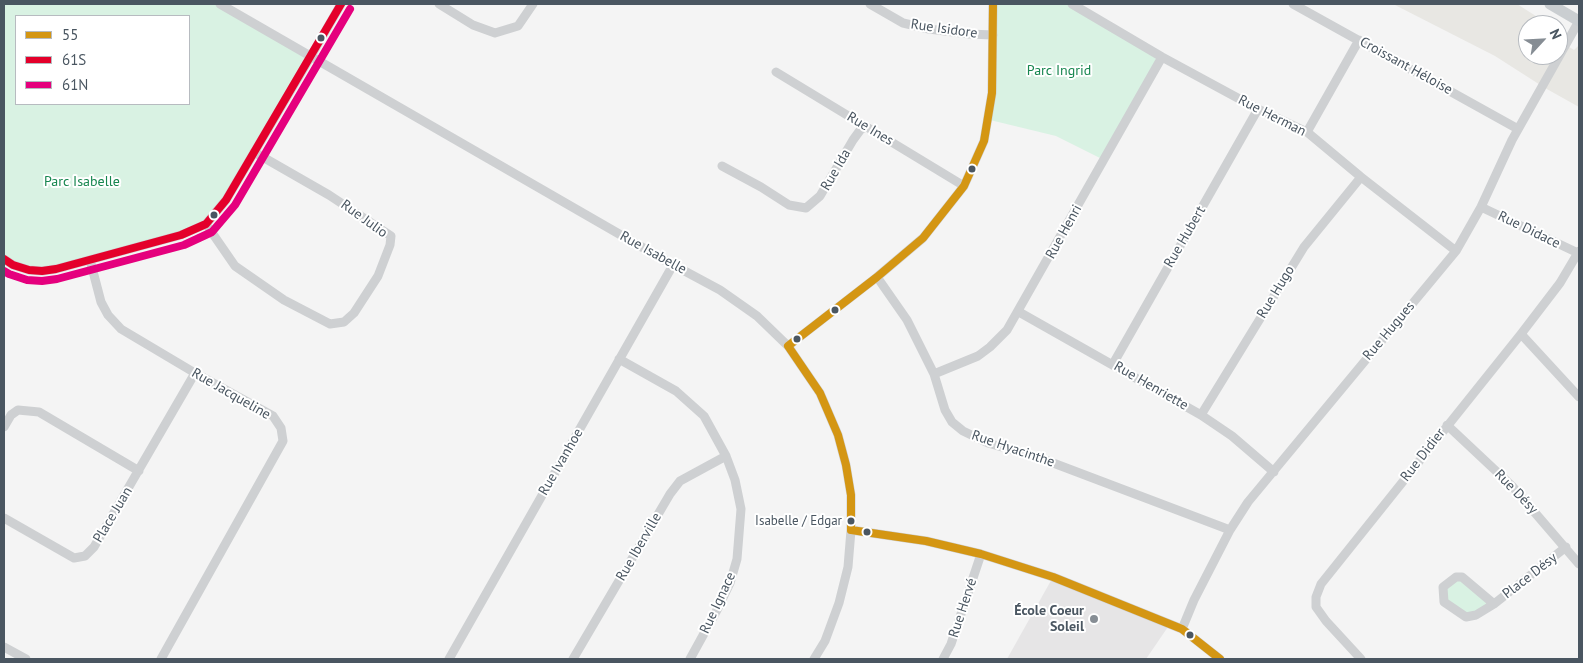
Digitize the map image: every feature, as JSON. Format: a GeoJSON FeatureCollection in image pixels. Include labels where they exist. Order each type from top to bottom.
{"type":"FeatureCollection","features":[{"type":"Feature","properties":{"kind":"main road"},"geometry":{"type":"LineString","coordinates":[[1550,4],[1579,21]]}},
{"type":"Feature","properties":{"kind":"street","name":"Rue Isabelle"},"geometry":{"type":"LineString","coordinates":[[220,4],[673,265],[720,290],[757,316],[788,346],[820,393],[838,436],[846,465],[851,495],[848,567],[839,603],[825,642],[814,659]]}},
{"type":"Feature","properties":{"kind":"street"},"geometry":{"type":"LineString","coordinates":[[4,259],[13,265],[29,270],[56,270],[181,235],[206,224],[226,200],[340,4]]}},
{"type":"Feature","properties":{"kind":"street"},"geometry":{"type":"LineString","coordinates":[[439,4],[473,25],[495,33],[518,26],[534,4]]}},
{"type":"Feature","properties":{"kind":"street","name":"Rue Isidore"},"geometry":{"type":"LineString","coordinates":[[870,4],[903,23],[929,30],[993,34]]}},
{"type":"Feature","properties":{"kind":"street"},"geometry":{"type":"LineString","coordinates":[[788,346],[877,278],[923,238],[964,186],[984,141],[992,93],[992,4]]}},
{"type":"Feature","properties":{"kind":"street","name":"Rue Herman"},"geometry":{"type":"LineString","coordinates":[[1072,4],[1084,7],[1162,57],[1258,110],[1307,132],[1456,251]]}},
{"type":"Feature","properties":{"kind":"street","name":"Croissant Héloise"},"geometry":{"type":"LineString","coordinates":[[1293,4],[1518,129]]}},
{"type":"Feature","properties":{"kind":"street","name":"Rue Hugues"},"geometry":{"type":"LineString","coordinates":[[1182,629],[1194,600],[1230,530],[1248,502],[1456,251],[1481,207],[1518,129],[1579,21]]}},
{"type":"Feature","properties":{"kind":"street"},"geometry":{"type":"LineString","coordinates":[[1307,132],[1358,40]]}},
{"type":"Feature","properties":{"kind":"street","name":"Rue Henri"},"geometry":{"type":"LineString","coordinates":[[934,374],[978,356],[1008,330],[1162,57]]}},
{"type":"Feature","properties":{"kind":"street","name":"Rue Ines"},"geometry":{"type":"LineString","coordinates":[[776,72],[964,186]]}},
{"type":"Feature","properties":{"kind":"street","name":"Rue Hubert"},"geometry":{"type":"LineString","coordinates":[[1113,364],[1258,110]]}},
{"type":"Feature","properties":{"kind":"street","name":"Rue Ida"},"geometry":{"type":"LineString","coordinates":[[722,166],[789,205],[806,208],[820,196],[853,140],[861,129],[866,127]]}},
{"type":"Feature","properties":{"kind":"street","name":"Rue Julio"},"geometry":{"type":"LineString","coordinates":[[206,224],[235,266],[284,300],[330,324],[344,322],[349,318],[374,284],[390,245],[391,236],[330,194],[254,152]]}},
{"type":"Feature","properties":{"kind":"street","name":"Rue Hugo"},"geometry":{"type":"LineString","coordinates":[[1201,415],[1304,247],[1361,177]]}},
{"type":"Feature","properties":{"kind":"street","name":"Rue Didace"},"geometry":{"type":"LineString","coordinates":[[1481,207],[1579,252]]}},
{"type":"Feature","properties":{"kind":"street","name":"Rue Didier"},"geometry":{"type":"LineString","coordinates":[[1361,659],[1326,622],[1316,607],[1316,597],[1321,584],[1521,334],[1560,283],[1579,252]]}},
{"type":"Feature","properties":{"kind":"street","name":"Rue Jacqueline"},"geometry":{"type":"LineString","coordinates":[[90,260],[101,302],[108,315],[121,329],[273,416],[281,428],[282,441],[161,659]]}},
{"type":"Feature","properties":{"kind":"street","name":"Rue Ivanhoe"},"geometry":{"type":"LineString","coordinates":[[449,659],[673,265]]}},
{"type":"Feature","properties":{"kind":"street","name":"Rue Hyacinthe"},"geometry":{"type":"LineString","coordinates":[[877,278],[907,320],[934,374],[952,422],[963,431],[988,443],[1040,458],[1230,530]]}},
{"type":"Feature","properties":{"kind":"street","name":"Rue Henriette"},"geometry":{"type":"LineString","coordinates":[[1019,312],[1201,415],[1232,436],[1274,472]]}},
{"type":"Feature","properties":{"kind":"street"},"geometry":{"type":"LineString","coordinates":[[1521,334],[1579,397]]}},
{"type":"Feature","properties":{"kind":"street","name":"Rue Ignace"},"geometry":{"type":"LineString","coordinates":[[619,360],[676,391],[704,416],[726,456],[735,480],[741,509],[737,558],[730,583],[690,659]]}},
{"type":"Feature","properties":{"kind":"street","name":"Place Juan"},"geometry":{"type":"LineString","coordinates":[[4,518],[74,558],[85,556],[94,547],[195,373]]}},
{"type":"Feature","properties":{"kind":"street","name":"Place Juan"},"geometry":{"type":"LineString","coordinates":[[4,427],[11,415],[18,410],[39,412],[139,471]]}},
{"type":"Feature","properties":{"kind":"street","name":"Rue Désy"},"geometry":{"type":"LineString","coordinates":[[1447,425],[1512,486],[1579,564]]}},
{"type":"Feature","properties":{"kind":"street","name":"Rue Iberville"},"geometry":{"type":"LineString","coordinates":[[573,659],[670,494],[680,481],[726,456]]}},
{"type":"Feature","properties":{"kind":"street"},"geometry":{"type":"LineString","coordinates":[[851,530],[926,541],[981,554],[1053,578],[1182,629],[1220,659]]}},
{"type":"Feature","properties":{"kind":"street","name":"Place Désy"},"geometry":{"type":"LineString","coordinates":[[1494,604],[1462,577],[1456,577],[1443,587],[1444,602],[1466,617],[1476,615],[1494,604],[1566,547]]}},
{"type":"Feature","properties":{"kind":"street","name":"Rue Hervé"},"geometry":{"type":"LineString","coordinates":[[942,659],[951,644],[981,554]]}},
{"type":"Feature","properties":{"kind":"street"},"geometry":{"type":"LineString","coordinates":[[4,647],[26,659]]}},
{"type":"Feature","properties":{"kind":"shaded area"},"geometry":{"type":"Polygon","coordinates":[[[1393,4],[1517,4],[1534,15],[1518,15],[1518,65],[1568,65],[1568,46],[1574,50],[1579,45],[1579,107],[1495,56],[1393,4]]]}},
{"type":"Feature","properties":{"kind":"shaded area","name":"École Coeur Soleil"},"geometry":{"type":"Polygon","coordinates":[[[1053,577],[1170,624],[1146,659],[1007,659],[1053,577]]]}},
{"type":"Feature","properties":{"kind":"green space","name":"Parc Isabelle"},"geometry":{"type":"Polygon","coordinates":[[[4,4],[220,4],[311,56],[206,224],[90,260],[29,270],[4,259],[4,4]]]}},
{"type":"Feature","properties":{"kind":"green space","name":"Parc Ingrid"},"geometry":{"type":"Polygon","coordinates":[[[993,4],[1072,4],[1156,53],[1155,73],[1104,160],[1056,136],[990,120],[993,4]]]}},
{"type":"Feature","properties":{"kind":"green space"},"geometry":{"type":"Polygon","coordinates":[[[1456,577],[1494,604],[1466,617],[1444,602],[1443,587],[1456,577]]]}},
{"type":"Feature","properties":{"kind":"transit line","name":"61S"},"geometry":{"type":"LineString","coordinates":[[4,259],[13,265],[29,270],[56,269],[181,235],[206,224],[226,200],[341,4]]}},
{"type":"Feature","properties":{"kind":"transit line","name":"55"},"geometry":{"type":"LineString","coordinates":[[788,346],[877,277],[923,238],[964,186],[984,141],[992,93],[993,4]]}},
{"type":"Feature","properties":{"kind":"transit line","name":"61N"},"geometry":{"type":"LineString","coordinates":[[4,271],[27,280],[57,279],[184,245],[212,232],[235,205],[350,9]]}},
{"type":"Feature","properties":{"kind":"transit line","name":"55"},"geometry":{"type":"LineString","coordinates":[[788,346],[820,393],[838,435],[851,495],[851,530]]}},
{"type":"Feature","properties":{"kind":"transit line","name":"55"},"geometry":{"type":"LineString","coordinates":[[851,530],[926,541],[981,554],[1053,577],[1182,629],[1220,659]]}},
{"type":"Feature","properties":{"kind":"place","name":"Isabelle / Edgar"},"geometry":{"type":"Point","coordinates":[851,521]}},
{"type":"Feature","properties":{"kind":"place","name":"École Coeur Soleil"},"geometry":{"type":"Point","coordinates":[1094,619]}}]}
